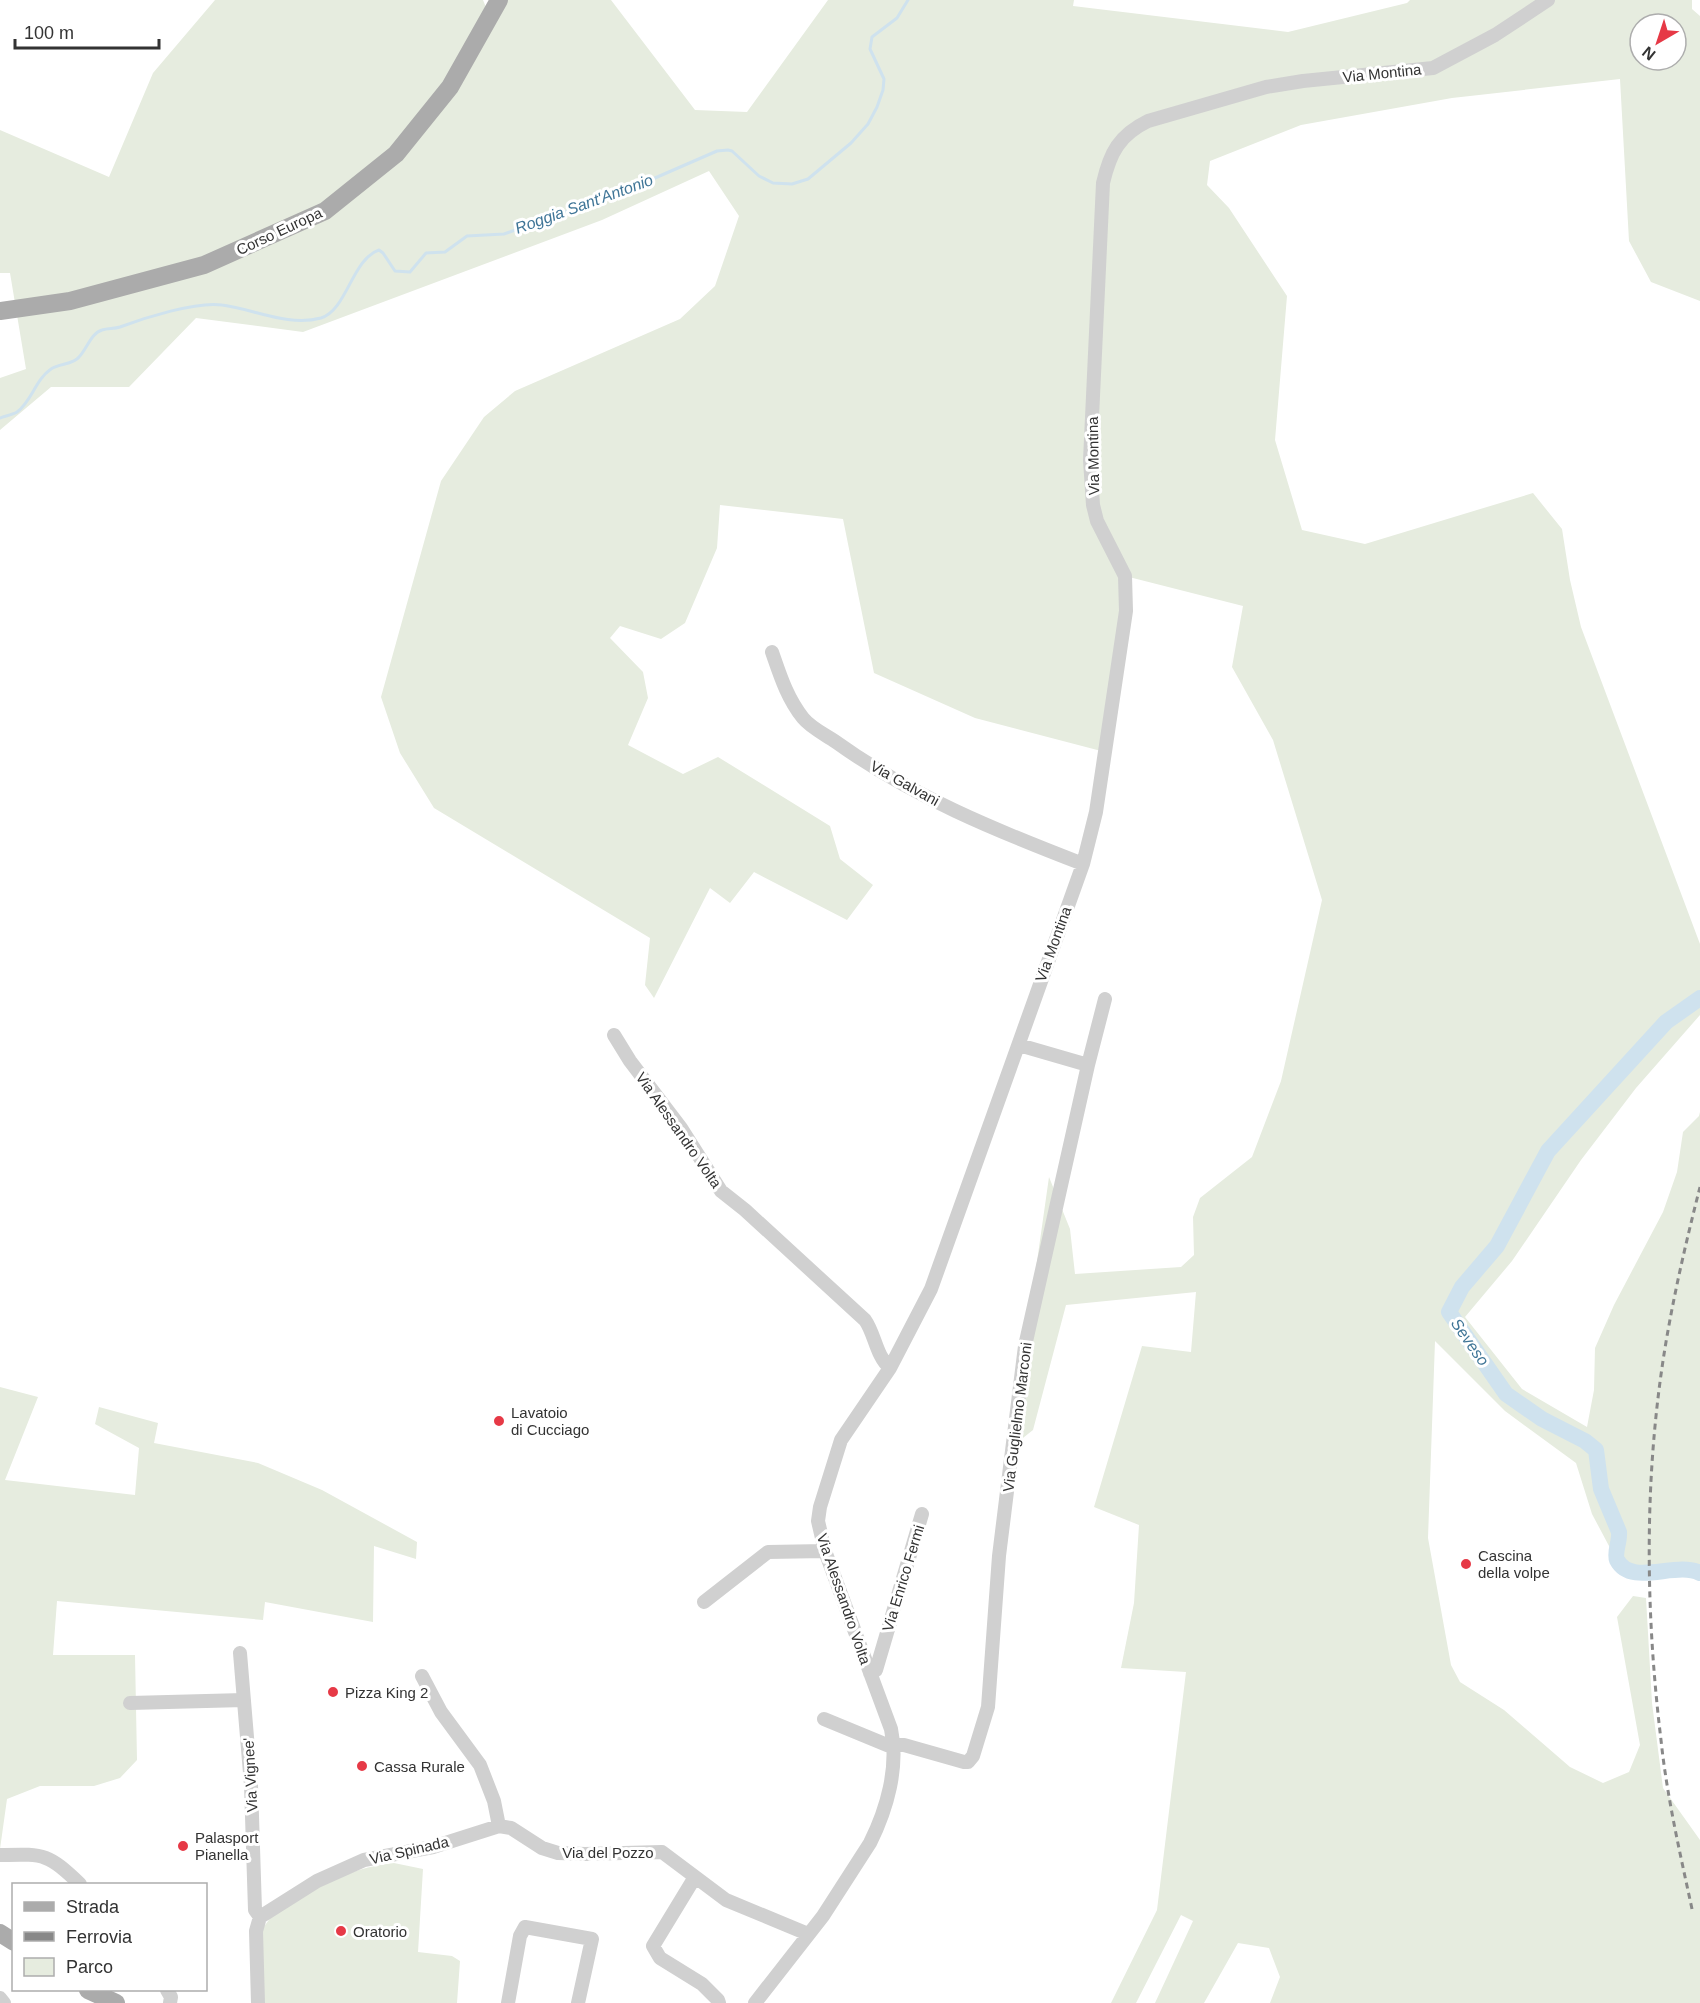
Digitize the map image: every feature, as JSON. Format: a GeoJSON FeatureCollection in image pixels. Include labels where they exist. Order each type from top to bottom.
{"type":"FeatureCollection","features":[{"type":"Feature","properties":{"kind":"main road","name":"Corso Europa"},"geometry":{"type":"LineString","coordinates":[[0,311],[70,301],[204,265],[325,211],[396,154],[450,87],[499,0]]}},
{"type":"Feature","properties":{"kind":"main road"},"geometry":{"type":"LineString","coordinates":[[92,1991],[116,2003]]}},
{"type":"Feature","properties":{"kind":"street","name":"Via Montina"},"geometry":{"type":"LineString","coordinates":[[890,1368],[931,1289],[1083,864],[1096,812],[1126,610],[1125,576],[1095,513],[1090,460],[1104,183],[1113,151],[1124,136],[1148,121],[1266,87],[1433,68],[1495,36],[1548,0]]}},
{"type":"Feature","properties":{"kind":"street","name":"Via Galvani"},"geometry":{"type":"LineString","coordinates":[[772,652],[784,689],[804,719],[853,754],[928,798],[992,828],[1083,864]]}},
{"type":"Feature","properties":{"kind":"street","name":"Via Guglielmo Marconi"},"geometry":{"type":"LineString","coordinates":[[894,1744],[968,1762],[973,1756],[988,1707],[999,1556],[1025,1346],[1105,999]]}},
{"type":"Feature","properties":{"kind":"street","name":"Via Alessandro Volta"},"geometry":{"type":"LineString","coordinates":[[614,1035],[630,1061],[681,1128],[722,1191],[746,1210],[865,1320],[872,1330],[882,1357],[890,1368],[842,1440],[818,1521],[825,1551],[891,1729],[894,1744],[893,1769],[876,1831],[837,1895],[755,2003]]}},
{"type":"Feature","properties":{"kind":"street"},"geometry":{"type":"LineString","coordinates":[[1019,1045],[1088,1065]]}},
{"type":"Feature","properties":{"kind":"street","name":"Via Enrico Fermi"},"geometry":{"type":"LineString","coordinates":[[870,1673],[876,1670],[922,1514]]}},
{"type":"Feature","properties":{"kind":"street"},"geometry":{"type":"LineString","coordinates":[[704,1602],[768,1552],[825,1551]]}},
{"type":"Feature","properties":{"kind":"street","name":"Via Vignee'"},"geometry":{"type":"LineString","coordinates":[[240,1653],[251,1785],[255,1910],[260,1917],[256,1931],[258,2003]]}},
{"type":"Feature","properties":{"kind":"street"},"geometry":{"type":"LineString","coordinates":[[422,1676],[441,1712],[480,1765],[494,1802],[499,1826]]}},
{"type":"Feature","properties":{"kind":"street"},"geometry":{"type":"LineString","coordinates":[[130,1703],[244,1700]]}},
{"type":"Feature","properties":{"kind":"street"},"geometry":{"type":"LineString","coordinates":[[824,1719],[887,1745],[894,1744]]}},
{"type":"Feature","properties":{"kind":"street","name":"Via del Pozzo"},"geometry":{"type":"LineString","coordinates":[[499,1826],[511,1828],[542,1848],[558,1853],[662,1852],[726,1900],[808,1934]]}},
{"type":"Feature","properties":{"kind":"street","name":"Via Spinada"},"geometry":{"type":"LineString","coordinates":[[260,1917],[317,1881],[364,1860],[433,1847],[499,1826]]}},
{"type":"Feature","properties":{"kind":"street"},"geometry":{"type":"LineString","coordinates":[[0,1855],[39,1854],[61,1866],[79,1883]]}},
{"type":"Feature","properties":{"kind":"street"},"geometry":{"type":"LineString","coordinates":[[695,1877],[653,1946],[660,1958],[702,1984],[719,2003]]}},
{"type":"Feature","properties":{"kind":"street"},"geometry":{"type":"LineString","coordinates":[[508,2003],[520,1936],[525,1927],[592,1939],[578,2003]]}},
{"type":"Feature","properties":{"kind":"street"},"geometry":{"type":"LineString","coordinates":[[0,1998],[4,2003]]}},
{"type":"Feature","properties":{"kind":"green space"},"geometry":{"type":"Polygon","coordinates":[[[215,0],[483,0],[490,17],[503,0],[611,0],[695,110],[747,112],[828,0],[1074,0],[1073,6],[1288,32],[1407,3],[1410,0],[1692,0],[1692,9],[1700,16],[1700,301],[1651,282],[1629,241],[1620,79],[1452,98],[1301,125],[1210,161],[1207,185],[1229,208],[1287,296],[1275,440],[1302,530],[1365,544],[1533,493],[1562,529],[1570,580],[1581,627],[1700,944],[1700,1015],[1636,1088],[1581,1160],[1512,1261],[1465,1317],[1522,1389],[1587,1427],[1594,1390],[1595,1348],[1614,1305],[1663,1212],[1677,1172],[1683,1132],[1699,1116],[1700,1112],[1700,1573],[1678,1568],[1637,1572],[1617,1561],[1592,1514],[1576,1463],[1505,1411],[1435,1341],[1428,1538],[1451,1665],[1460,1682],[1504,1710],[1570,1767],[1603,1783],[1629,1772],[1640,1745],[1617,1617],[1633,1596],[1646,1598],[1652,1703],[1663,1788],[1700,1840],[1700,2003],[1270,2003],[1280,1977],[1269,1948],[1238,1943],[1204,2003],[1155,2003],[1193,1921],[1181,1915],[1136,2003],[1111,2003],[1157,1910],[1186,1672],[1121,1668],[1134,1603],[1139,1525],[1094,1507],[1142,1346],[1191,1352],[1196,1292],[1066,1305],[1033,1430],[1013,1446],[1049,1177],[1070,1229],[1075,1274],[1181,1267],[1194,1255],[1193,1217],[1200,1198],[1252,1157],[1281,1081],[1322,900],[1273,740],[1232,667],[1243,606],[1125,576],[1105,752],[975,718],[874,673],[843,519],[720,505],[717,548],[685,623],[661,639],[620,626],[610,638],[643,672],[648,698],[628,745],[683,774],[718,757],[830,826],[840,859],[873,885],[847,920],[754,872],[730,903],[710,888],[654,998],[645,985],[650,938],[434,808],[400,753],[381,697],[441,481],[484,417],[515,391],[680,319],[715,286],[739,216],[709,171],[602,220],[303,332],[196,318],[129,387],[51,387],[0,430],[0,378],[26,369],[10,273],[0,273],[0,130],[109,177],[153,73],[215,0]]]}},
{"type":"Feature","properties":{"kind":"green space"},"geometry":{"type":"Polygon","coordinates":[[[0,1387],[38,1397],[5,1480],[135,1495],[139,1448],[95,1424],[99,1407],[158,1423],[154,1443],[258,1463],[322,1490],[417,1542],[416,1559],[374,1546],[373,1622],[265,1602],[263,1620],[57,1601],[53,1655],[135,1655],[137,1760],[120,1778],[94,1786],[40,1786],[7,1799],[0,1849],[0,1387]]]}},
{"type":"Feature","properties":{"kind":"green space","name":"Oratorio"},"geometry":{"type":"Polygon","coordinates":[[[394,1863],[423,1869],[418,1952],[452,1956],[460,1961],[457,2003],[262,2003],[263,1928],[271,1917],[315,1889],[344,1875],[394,1863]]]}},
{"type":"Feature","properties":{"kind":"waterway","name":"Roggia Sant'Antonio"},"geometry":{"type":"LineString","coordinates":[[0,418],[17,412],[46,374],[54,367],[76,360],[95,334],[102,330],[118,328],[171,311],[211,304],[284,319],[321,318],[337,305],[362,263],[379,250],[395,271],[410,272],[426,253],[445,252],[467,236],[504,234],[632,188],[717,151],[732,151],[759,176],[773,183],[792,184],[808,179],[851,143],[868,124],[877,107],[884,79],[870,49],[872,37],[897,18],[908,0]]}},
{"type":"Feature","properties":{"kind":"waterway","name":"Seveso"},"geometry":{"type":"LineString","coordinates":[[1700,998],[1666,1022],[1548,1151],[1497,1246],[1462,1287],[1449,1312],[1506,1394],[1542,1419],[1585,1441],[1596,1450],[1601,1489],[1619,1532],[1616,1557],[1624,1568],[1632,1572],[1643,1573],[1679,1570],[1700,1573]]}},
{"type":"Feature","properties":{"kind":"railway"},"geometry":{"type":"LineString","coordinates":[[1692,1909],[1670,1804],[1661,1740],[1652,1641],[1649,1541],[1654,1441],[1666,1342],[1700,1187]]}},
{"type":"Feature","properties":{"kind":"place","name":"Lavatoio di Cucciago"},"geometry":{"type":"Point","coordinates":[499,1421]}},
{"type":"Feature","properties":{"kind":"place","name":"Cascina della volpe"},"geometry":{"type":"Point","coordinates":[1466,1564]}},
{"type":"Feature","properties":{"kind":"place","name":"Pizza King 2"},"geometry":{"type":"Point","coordinates":[333,1692]}},
{"type":"Feature","properties":{"kind":"place","name":"Cassa Rurale"},"geometry":{"type":"Point","coordinates":[362,1766]}},
{"type":"Feature","properties":{"kind":"place","name":"Palasport Pianella"},"geometry":{"type":"Point","coordinates":[183,1846]}},
{"type":"Feature","properties":{"kind":"place","name":"Oratorio"},"geometry":{"type":"Point","coordinates":[341,1931]}}]}
